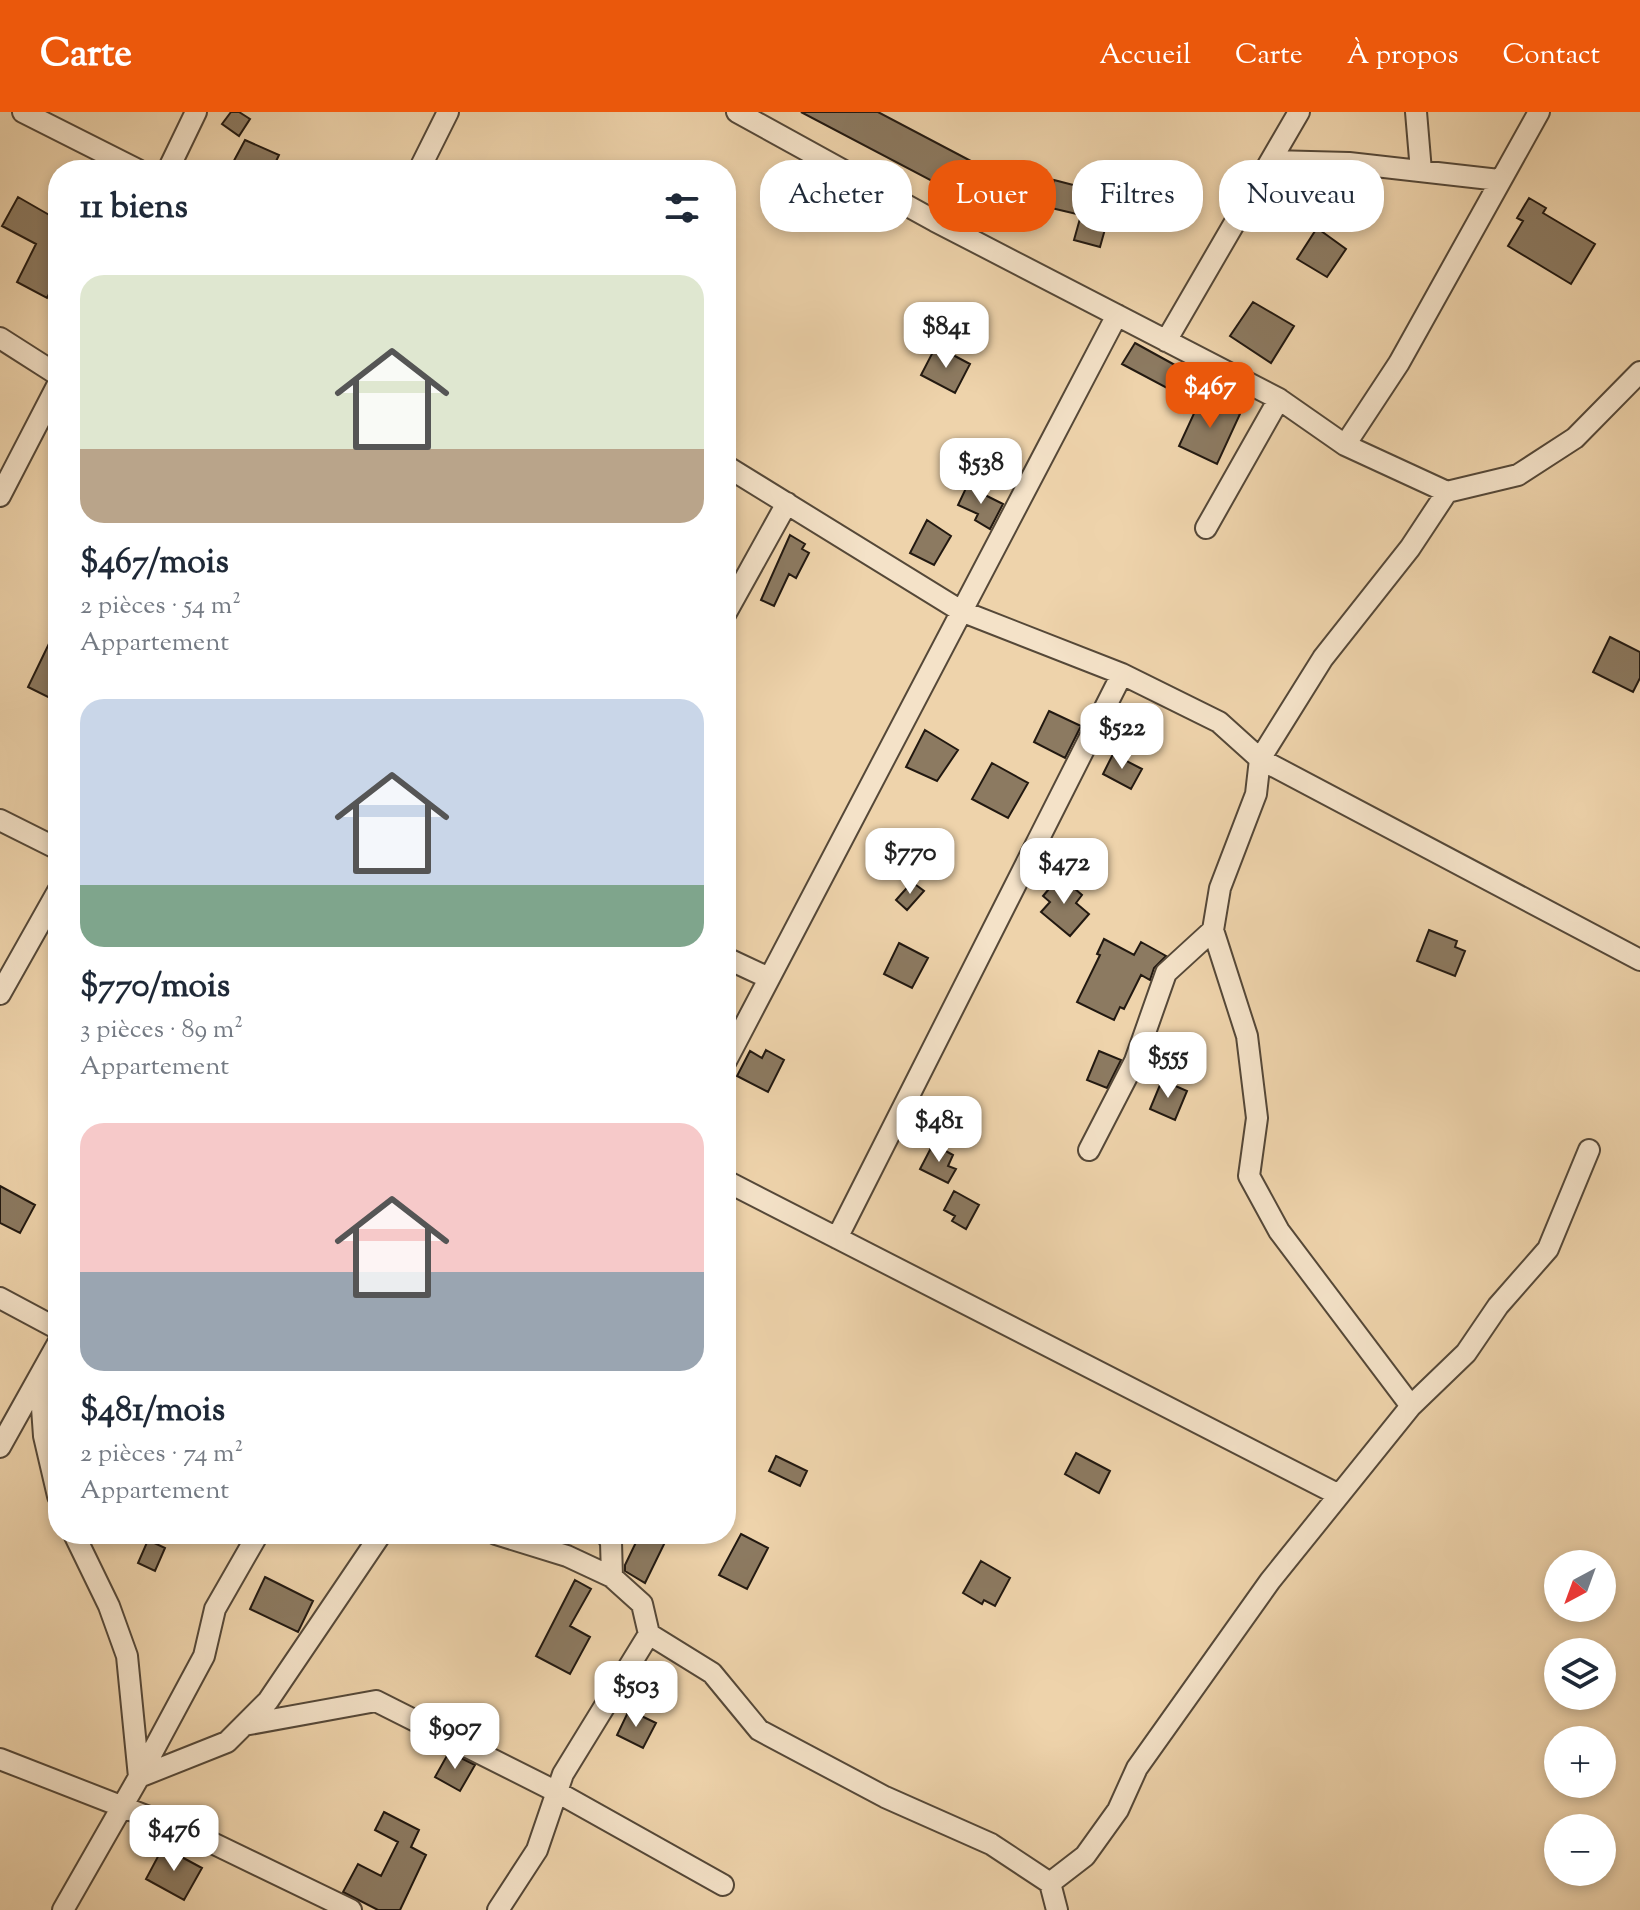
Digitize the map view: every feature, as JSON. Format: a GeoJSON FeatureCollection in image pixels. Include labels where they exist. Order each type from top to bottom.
{"type":"FeatureCollection","features":[{"type":"Feature","properties":{"kind":"street"},"geometry":{"type":"LineString","coordinates":[[23,112],[118,160]]}},
{"type":"Feature","properties":{"kind":"street"},"geometry":{"type":"LineString","coordinates":[[173,160],[196,112]]}},
{"type":"Feature","properties":{"kind":"street"},"geometry":{"type":"LineString","coordinates":[[424,160],[448,112]]}},
{"type":"Feature","properties":{"kind":"street"},"geometry":{"type":"LineString","coordinates":[[737,112],[935,221],[1279,399],[1345,445],[1447,492],[1518,475],[1575,438],[1640,372]]}},
{"type":"Feature","properties":{"kind":"street"},"geometry":{"type":"LineString","coordinates":[[1273,160],[1299,112]]}},
{"type":"Feature","properties":{"kind":"street"},"geometry":{"type":"LineString","coordinates":[[1416,112],[1421,171]]}},
{"type":"Feature","properties":{"kind":"street"},"geometry":{"type":"LineString","coordinates":[[1345,445],[1399,363],[1539,112]]}},
{"type":"Feature","properties":{"kind":"street"},"geometry":{"type":"LineString","coordinates":[[1384,167],[1499,180]]}},
{"type":"Feature","properties":{"kind":"street"},"geometry":{"type":"LineString","coordinates":[[1166,341],[1230,232]]}},
{"type":"Feature","properties":{"kind":"street"},"geometry":{"type":"LineString","coordinates":[[736,1042],[1117,315]]}},
{"type":"Feature","properties":{"kind":"street"},"geometry":{"type":"LineString","coordinates":[[0,338],[48,369]]}},
{"type":"Feature","properties":{"kind":"street"},"geometry":{"type":"LineString","coordinates":[[1206,528],[1279,399]]}},
{"type":"Feature","properties":{"kind":"street"},"geometry":{"type":"LineString","coordinates":[[0,496],[48,403]]}},
{"type":"Feature","properties":{"kind":"street"},"geometry":{"type":"LineString","coordinates":[[736,472],[961,611],[1122,674],[1219,722],[1260,759],[1640,960]]}},
{"type":"Feature","properties":{"kind":"street"},"geometry":{"type":"LineString","coordinates":[[1411,1406],[1279,1231],[1249,1176],[1257,1118],[1247,1036],[1213,930],[1220,888],[1256,794],[1260,759],[1323,658],[1410,548],[1447,492]]}},
{"type":"Feature","properties":{"kind":"street"},"geometry":{"type":"LineString","coordinates":[[736,595],[787,503]]}},
{"type":"Feature","properties":{"kind":"street"},"geometry":{"type":"LineString","coordinates":[[837,1238],[1122,674]]}},
{"type":"Feature","properties":{"kind":"street"},"geometry":{"type":"LineString","coordinates":[[0,820],[48,844]]}},
{"type":"Feature","properties":{"kind":"street"},"geometry":{"type":"LineString","coordinates":[[0,994],[48,909]]}},
{"type":"Feature","properties":{"kind":"street"},"geometry":{"type":"LineString","coordinates":[[1089,1150],[1135,1061],[1166,973],[1213,930]]}},
{"type":"Feature","properties":{"kind":"street"},"geometry":{"type":"LineString","coordinates":[[736,963],[769,978]]}},
{"type":"Feature","properties":{"kind":"street"},"geometry":{"type":"LineString","coordinates":[[1050,1883],[1085,1856],[1118,1810],[1145,1756],[1270,1581],[1411,1406],[1466,1353],[1498,1306],[1548,1249],[1589,1150]]}},
{"type":"Feature","properties":{"kind":"street"},"geometry":{"type":"LineString","coordinates":[[736,1186],[1339,1495]]}},
{"type":"Feature","properties":{"kind":"street"},"geometry":{"type":"LineString","coordinates":[[0,1298],[48,1324]]}},
{"type":"Feature","properties":{"kind":"street"},"geometry":{"type":"LineString","coordinates":[[0,1447],[48,1363]]}},
{"type":"Feature","properties":{"kind":"street"},"geometry":{"type":"LineString","coordinates":[[40,1379],[48,1453]]}},
{"type":"Feature","properties":{"kind":"street"},"geometry":{"type":"LineString","coordinates":[[79,1544],[109,1606],[127,1656],[139,1777]]}},
{"type":"Feature","properties":{"kind":"street"},"geometry":{"type":"LineString","coordinates":[[63,1910],[204,1656],[215,1609],[252,1544]]}},
{"type":"Feature","properties":{"kind":"street"},"geometry":{"type":"LineString","coordinates":[[139,1777],[227,1742],[268,1701],[374,1544]]}},
{"type":"Feature","properties":{"kind":"street"},"geometry":{"type":"LineString","coordinates":[[498,1910],[537,1850],[563,1774],[649,1634],[642,1604],[612,1577],[567,1556],[528,1544]]}},
{"type":"Feature","properties":{"kind":"street"},"geometry":{"type":"LineString","coordinates":[[611,1544],[612,1577]]}},
{"type":"Feature","properties":{"kind":"street"},"geometry":{"type":"LineString","coordinates":[[649,1634],[712,1673],[759,1730],[885,1797],[991,1844],[1050,1883],[1057,1910]]}},
{"type":"Feature","properties":{"kind":"street"},"geometry":{"type":"LineString","coordinates":[[244,1725],[376,1701],[557,1792],[723,1885]]}},
{"type":"Feature","properties":{"kind":"street"},"geometry":{"type":"LineString","coordinates":[[0,1759],[200,1837],[327,1905],[351,1910]]}},
{"type":"Feature","properties":{"kind":"building"},"geometry":{"type":"Polygon","coordinates":[[[231,112],[239,112],[250,119],[239,136],[222,124],[231,112]]]}},
{"type":"Feature","properties":{"kind":"building"},"geometry":{"type":"Polygon","coordinates":[[[801,112],[878,112],[969,160],[928,160],[928,179],[912,170],[912,160],[892,160],[801,112]]]}},
{"type":"Feature","properties":{"kind":"building"},"geometry":{"type":"Polygon","coordinates":[[[245,140],[279,155],[277,160],[234,160],[245,140]]]}},
{"type":"Feature","properties":{"kind":"building"},"geometry":{"type":"Polygon","coordinates":[[[1056,181],[1072,185],[1072,213],[1056,209],[1056,181]]]}},
{"type":"Feature","properties":{"kind":"building"},"geometry":{"type":"Polygon","coordinates":[[[18,197],[48,214],[47,298],[17,282],[36,244],[2,226],[18,197]]]}},
{"type":"Feature","properties":{"kind":"building"},"geometry":{"type":"Polygon","coordinates":[[[1529,198],[1546,208],[1543,213],[1595,244],[1571,284],[1508,246],[1523,221],[1517,218],[1529,198]]]}},
{"type":"Feature","properties":{"kind":"building"},"geometry":{"type":"Polygon","coordinates":[[[1076,232],[1104,232],[1100,247],[1074,240],[1076,232]]]}},
{"type":"Feature","properties":{"kind":"building"},"geometry":{"type":"Polygon","coordinates":[[[1314,232],[1323,232],[1346,249],[1327,277],[1297,259],[1314,232]]]}},
{"type":"Feature","properties":{"kind":"building"},"geometry":{"type":"Polygon","coordinates":[[[1253,302],[1294,326],[1271,363],[1230,336],[1253,302]]]}},
{"type":"Feature","properties":{"kind":"building"},"geometry":{"type":"Polygon","coordinates":[[[1135,343],[1193,375],[1182,396],[1122,364],[1135,343]]]}},
{"type":"Feature","properties":{"kind":"building"},"geometry":{"type":"Polygon","coordinates":[[[936,346],[970,364],[955,393],[921,375],[936,346]]]}},
{"type":"Feature","properties":{"kind":"building"},"geometry":{"type":"Polygon","coordinates":[[[1202,396],[1240,414],[1217,464],[1179,446],[1202,396]]]}},
{"type":"Feature","properties":{"kind":"building"},"geometry":{"type":"Polygon","coordinates":[[[967,486],[1003,504],[990,529],[975,520],[978,514],[958,505],[967,486]]]}},
{"type":"Feature","properties":{"kind":"building"},"geometry":{"type":"Polygon","coordinates":[[[927,520],[951,536],[934,565],[910,553],[927,520]]]}},
{"type":"Feature","properties":{"kind":"building"},"geometry":{"type":"Polygon","coordinates":[[[790,535],[805,544],[802,549],[809,553],[796,578],[789,574],[774,606],[761,600],[790,535]]]}},
{"type":"Feature","properties":{"kind":"building"},"geometry":{"type":"Polygon","coordinates":[[[1610,637],[1640,652],[1640,678],[1633,692],[1593,672],[1610,637]]]}},
{"type":"Feature","properties":{"kind":"building"},"geometry":{"type":"Polygon","coordinates":[[[48,646],[48,697],[28,687],[48,646]]]}},
{"type":"Feature","properties":{"kind":"building"},"geometry":{"type":"Polygon","coordinates":[[[1049,711],[1081,726],[1065,758],[1034,742],[1049,711]]]}},
{"type":"Feature","properties":{"kind":"building"},"geometry":{"type":"Polygon","coordinates":[[[925,730],[958,750],[937,781],[906,767],[925,730]]]}},
{"type":"Feature","properties":{"kind":"building"},"geometry":{"type":"Polygon","coordinates":[[[1113,754],[1142,769],[1131,789],[1103,774],[1113,754]]]}},
{"type":"Feature","properties":{"kind":"building"},"geometry":{"type":"Polygon","coordinates":[[[992,763],[1028,783],[1008,818],[972,799],[992,763]]]}},
{"type":"Feature","properties":{"kind":"building"},"geometry":{"type":"Polygon","coordinates":[[[1060,876],[1082,895],[1076,903],[1089,914],[1070,936],[1041,912],[1050,902],[1043,896],[1060,876]]]}},
{"type":"Feature","properties":{"kind":"building"},"geometry":{"type":"Polygon","coordinates":[[[912,882],[924,891],[907,910],[896,900],[912,882]]]}},
{"type":"Feature","properties":{"kind":"building"},"geometry":{"type":"Polygon","coordinates":[[[1429,930],[1457,941],[1455,947],[1465,951],[1455,976],[1417,961],[1429,930]]]}},
{"type":"Feature","properties":{"kind":"building"},"geometry":{"type":"Polygon","coordinates":[[[1104,939],[1134,955],[1141,942],[1166,956],[1154,968],[1150,980],[1141,975],[1124,1009],[1120,1007],[1114,1020],[1077,1002],[1100,955],[1097,954],[1104,939]]]}},
{"type":"Feature","properties":{"kind":"building"},"geometry":{"type":"Polygon","coordinates":[[[899,943],[928,958],[912,988],[884,974],[899,943]]]}},
{"type":"Feature","properties":{"kind":"building"},"geometry":{"type":"Polygon","coordinates":[[[766,1050],[784,1060],[768,1092],[737,1076],[750,1051],[762,1058],[766,1050]]]}},
{"type":"Feature","properties":{"kind":"building"},"geometry":{"type":"Polygon","coordinates":[[[1099,1051],[1121,1060],[1107,1088],[1087,1080],[1099,1051]]]}},
{"type":"Feature","properties":{"kind":"building"},"geometry":{"type":"Polygon","coordinates":[[[1162,1080],[1187,1091],[1175,1120],[1150,1109],[1162,1080]]]}},
{"type":"Feature","properties":{"kind":"building"},"geometry":{"type":"Polygon","coordinates":[[[933,1144],[953,1155],[948,1166],[956,1169],[948,1183],[920,1169],[933,1144]]]}},
{"type":"Feature","properties":{"kind":"building"},"geometry":{"type":"Polygon","coordinates":[[[0,1186],[35,1205],[20,1233],[0,1223],[0,1186]]]}},
{"type":"Feature","properties":{"kind":"building"},"geometry":{"type":"Polygon","coordinates":[[[954,1191],[979,1205],[966,1229],[952,1221],[955,1216],[944,1210],[954,1191]]]}},
{"type":"Feature","properties":{"kind":"building"},"geometry":{"type":"Polygon","coordinates":[[[1076,1453],[1110,1471],[1099,1493],[1065,1474],[1076,1453]]]}},
{"type":"Feature","properties":{"kind":"building"},"geometry":{"type":"Polygon","coordinates":[[[776,1456],[807,1471],[800,1486],[769,1471],[776,1456]]]}},
{"type":"Feature","properties":{"kind":"building"},"geometry":{"type":"Polygon","coordinates":[[[741,1534],[768,1548],[747,1589],[719,1575],[741,1534]]]}},
{"type":"Feature","properties":{"kind":"building"},"geometry":{"type":"Polygon","coordinates":[[[146,1544],[165,1548],[155,1571],[138,1563],[146,1544]]]}},
{"type":"Feature","properties":{"kind":"building"},"geometry":{"type":"Polygon","coordinates":[[[635,1544],[664,1544],[645,1583],[625,1571],[635,1544]]]}},
{"type":"Feature","properties":{"kind":"building"},"geometry":{"type":"Polygon","coordinates":[[[981,1561],[1010,1578],[995,1606],[984,1600],[982,1604],[963,1593],[981,1561]]]}},
{"type":"Feature","properties":{"kind":"building"},"geometry":{"type":"Polygon","coordinates":[[[265,1577],[313,1601],[298,1632],[250,1609],[265,1577]]]}},
{"type":"Feature","properties":{"kind":"building"},"geometry":{"type":"Polygon","coordinates":[[[575,1580],[591,1589],[570,1626],[590,1637],[570,1674],[536,1656],[575,1580]]]}},
{"type":"Feature","properties":{"kind":"building"},"geometry":{"type":"Polygon","coordinates":[[[629,1710],[656,1723],[643,1748],[617,1735],[629,1710]]]}},
{"type":"Feature","properties":{"kind":"building"},"geometry":{"type":"Polygon","coordinates":[[[449,1752],[475,1765],[460,1791],[435,1777],[449,1752]]]}},
{"type":"Feature","properties":{"kind":"building"},"geometry":{"type":"Polygon","coordinates":[[[384,1812],[419,1830],[411,1847],[426,1855],[400,1910],[378,1910],[343,1892],[358,1864],[381,1876],[398,1842],[375,1830],[384,1812]]]}},
{"type":"Feature","properties":{"kind":"building"},"geometry":{"type":"Polygon","coordinates":[[[163,1847],[202,1868],[184,1900],[146,1879],[163,1847]]]}}]}
